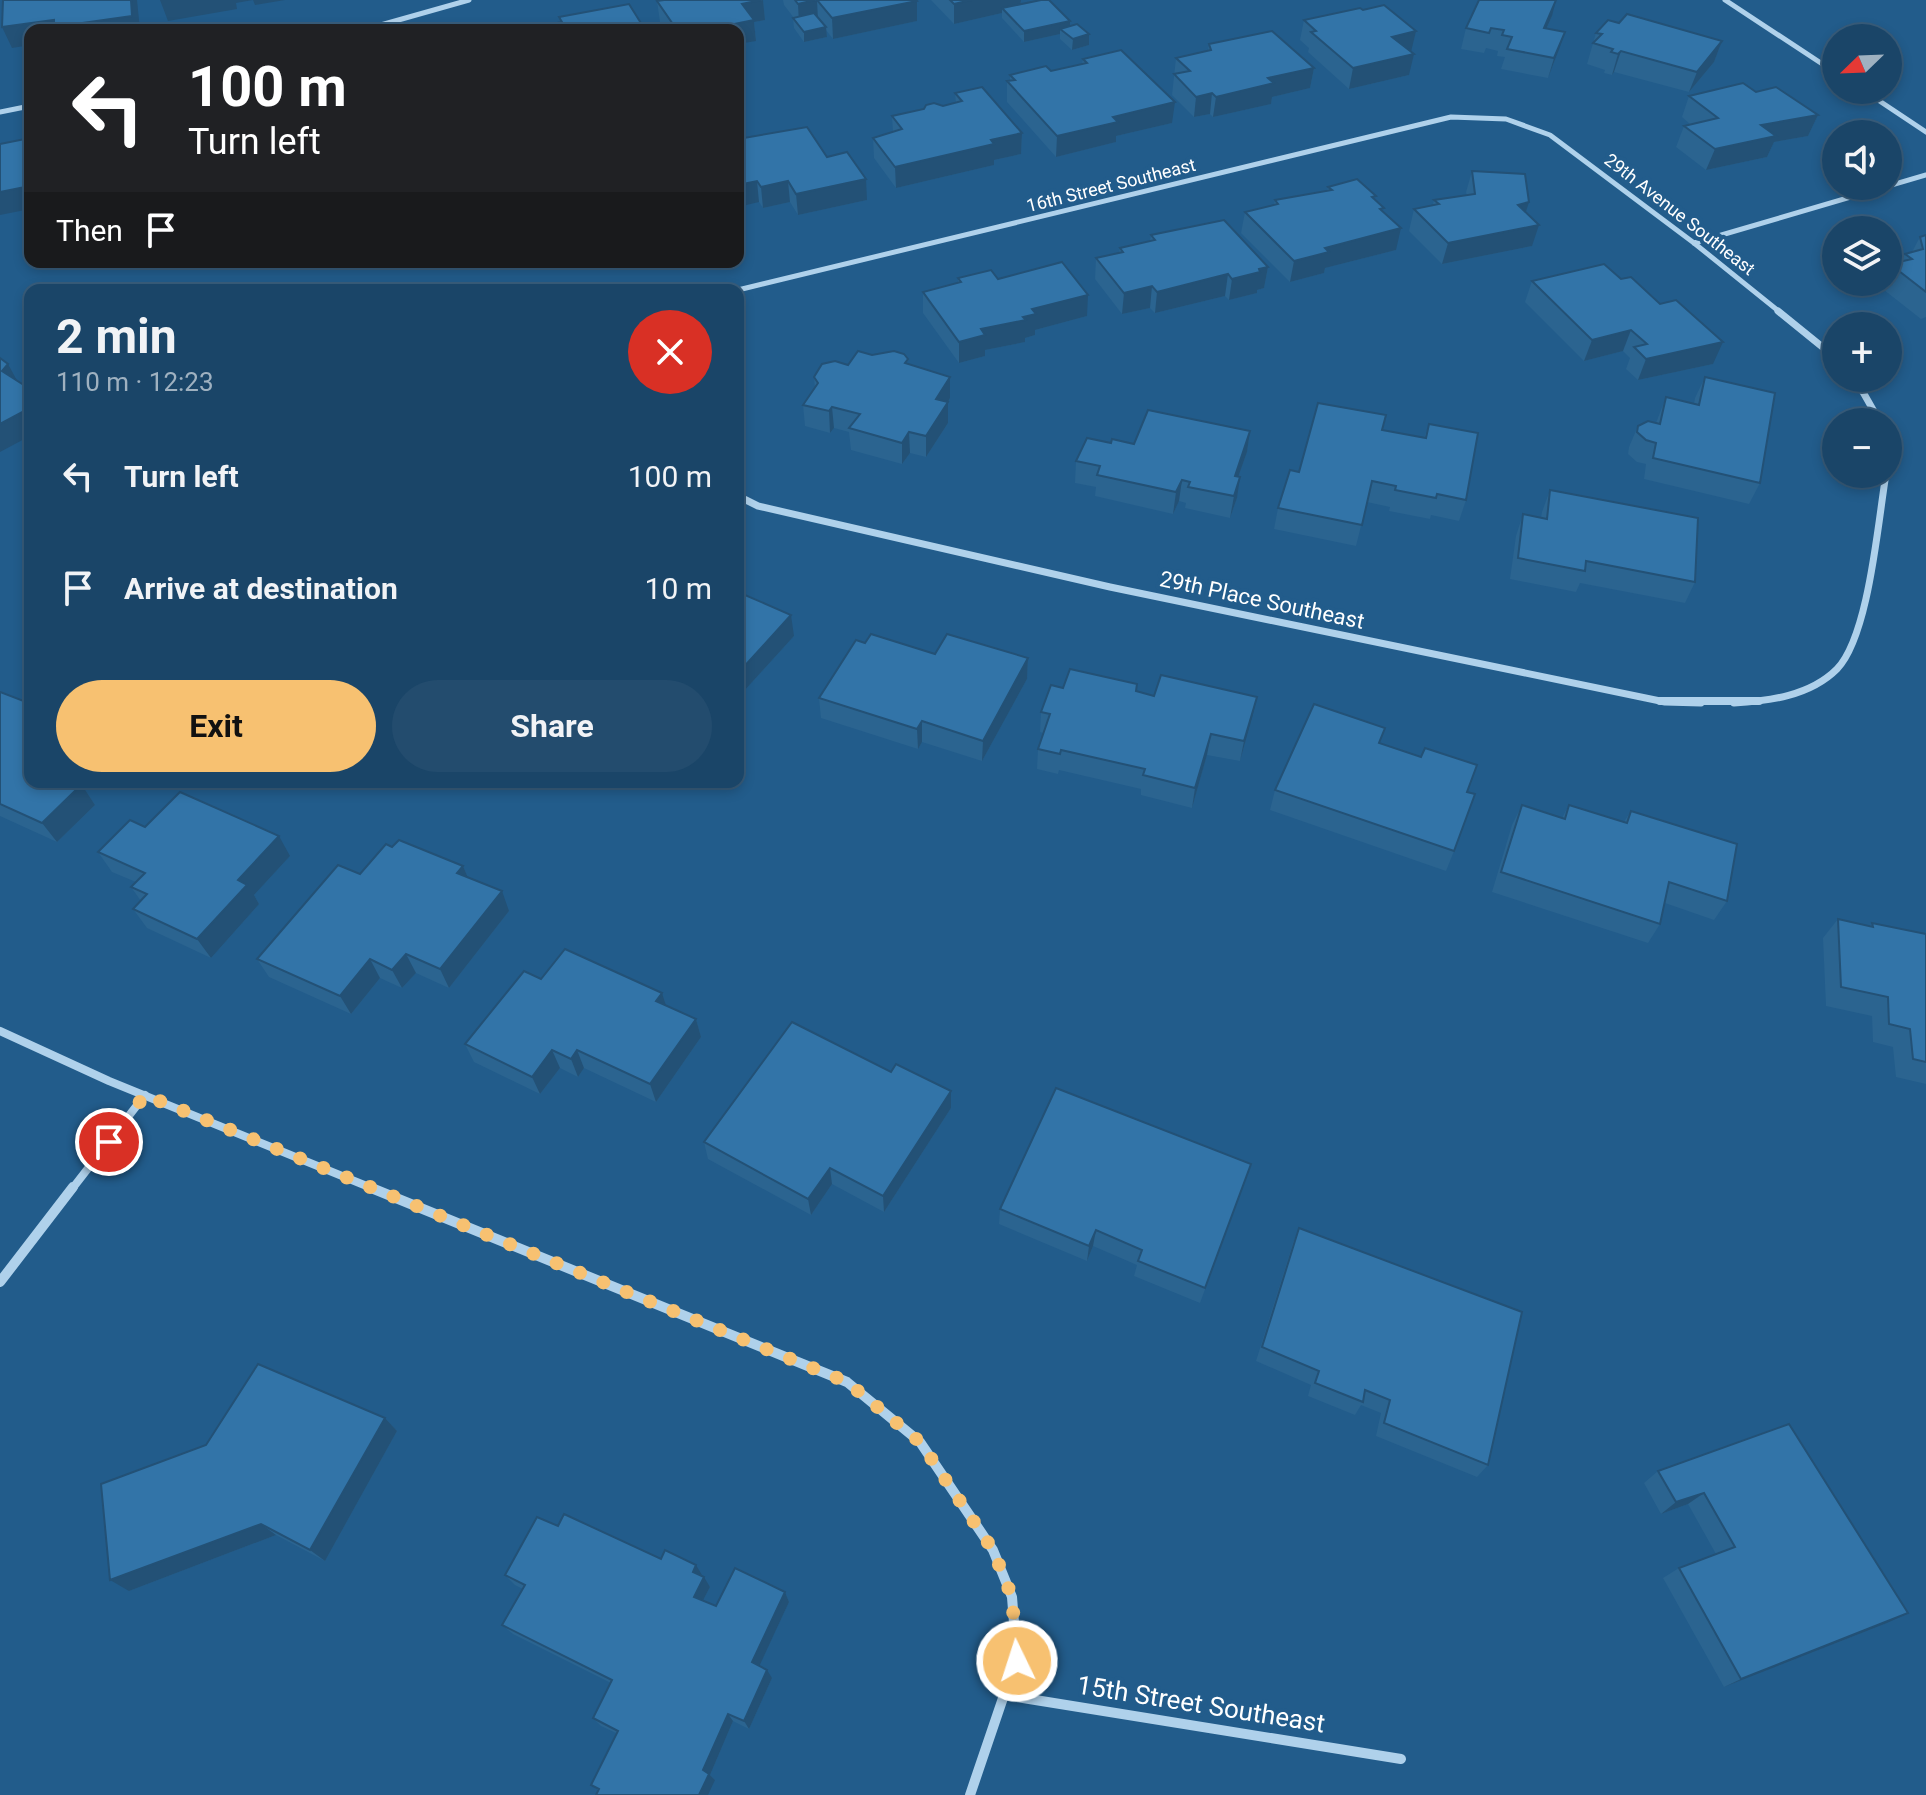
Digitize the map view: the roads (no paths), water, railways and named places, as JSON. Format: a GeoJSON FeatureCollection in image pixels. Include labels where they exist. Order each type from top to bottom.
{"type":"FeatureCollection","features":[{"type":"Feature","properties":{"kind":"street"},"geometry":{"type":"LineString","coordinates":[[384,24],[469,0]]}},
{"type":"Feature","properties":{"kind":"street"},"geometry":{"type":"LineString","coordinates":[[1725,0],[1822,64]]}},
{"type":"Feature","properties":{"kind":"street"},"geometry":{"type":"LineString","coordinates":[[1884,104],[1926,132]]}},
{"type":"Feature","properties":{"kind":"street"},"geometry":{"type":"LineString","coordinates":[[0,112],[24,107]]}},
{"type":"Feature","properties":{"kind":"street","name":"16th Street Southeast"},"geometry":{"type":"LineString","coordinates":[[744,289],[1451,117],[1493,118]]}},
{"type":"Feature","properties":{"kind":"street","name":"29th Avenue Southeast"},"geometry":{"type":"LineString","coordinates":[[1493,118],[1550,135],[1694,243],[1822,347]]}},
{"type":"Feature","properties":{"kind":"street"},"geometry":{"type":"LineString","coordinates":[[1694,243],[1926,175]]}},
{"type":"Feature","properties":{"kind":"street","name":"29th Place Southeast"},"geometry":{"type":"LineString","coordinates":[[744,499],[758,506],[1110,587],[1665,702],[1738,703],[1784,696],[1811,686],[1838,669],[1856,639],[1883,488]]}},
{"type":"Feature","properties":{"kind":"street"},"geometry":{"type":"LineString","coordinates":[[0,1031],[145,1095],[847,1382],[920,1442],[993,1550],[1012,1597],[1017,1661],[970,1795]]}},
{"type":"Feature","properties":{"kind":"street"},"geometry":{"type":"LineString","coordinates":[[0,1282],[145,1095]]}},
{"type":"Feature","properties":{"kind":"street","name":"15th Street Southeast"},"geometry":{"type":"LineString","coordinates":[[1004,1695],[1401,1759]]}}]}
